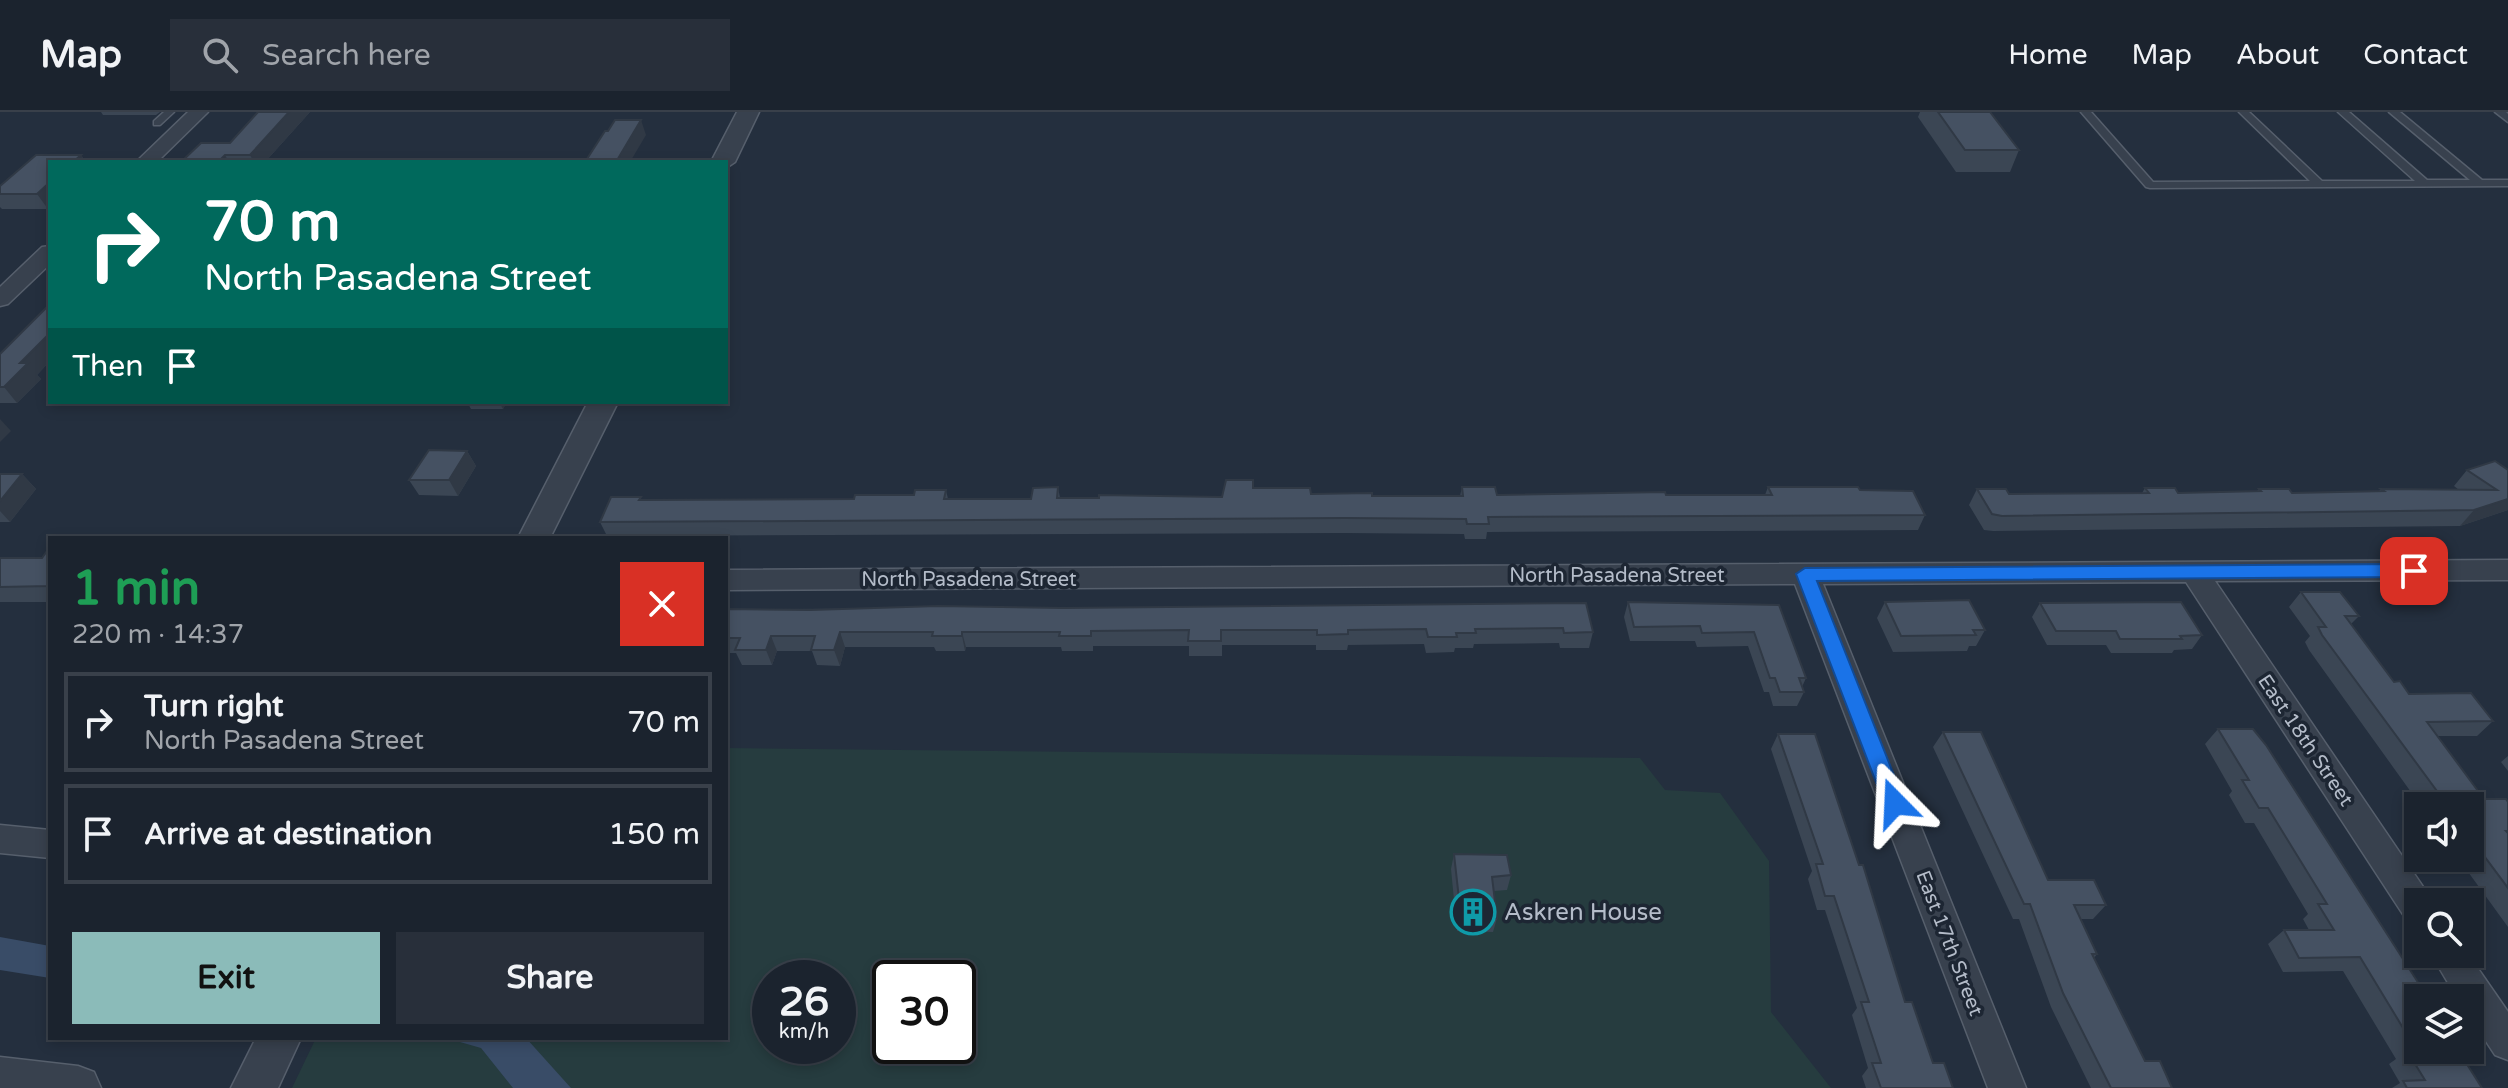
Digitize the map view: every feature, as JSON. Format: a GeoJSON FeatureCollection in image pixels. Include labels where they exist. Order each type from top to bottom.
{"type":"FeatureCollection","features":[{"type":"Feature","properties":{"kind":"street"},"geometry":{"type":"LineString","coordinates":[[148,160],[199,112]]}},
{"type":"Feature","properties":{"kind":"street"},"geometry":{"type":"LineString","coordinates":[[724,160],[748,112]]}},
{"type":"Feature","properties":{"kind":"street"},"geometry":{"type":"LineString","coordinates":[[0,299],[48,254]]}},
{"type":"Feature","properties":{"kind":"street"},"geometry":{"type":"LineString","coordinates":[[535,536],[602,404]]}},
{"type":"Feature","properties":{"kind":"street","name":"North Pasadena Street"},"geometry":{"type":"LineString","coordinates":[[728,580],[2508,570]]}},
{"type":"Feature","properties":{"kind":"street","name":"East 18th Street"},"geometry":{"type":"LineString","coordinates":[[2194,572],[2405,888]]}},
{"type":"Feature","properties":{"kind":"street","name":"East 17th Street"},"geometry":{"type":"LineString","coordinates":[[1805,574],[2007,1088]]}},
{"type":"Feature","properties":{"kind":"street"},"geometry":{"type":"LineString","coordinates":[[0,839],[48,844]]}},
{"type":"Feature","properties":{"kind":"street"},"geometry":{"type":"LineString","coordinates":[[2457,968],[2508,1043]]}},
{"type":"Feature","properties":{"kind":"street"},"geometry":{"type":"LineString","coordinates":[[254,1088],[278,1040]]}},
{"type":"Feature","properties":{"kind":"street"},"geometry":{"type":"LineString","coordinates":[[0,1079],[78,1088]]}},
{"type":"Feature","properties":{"kind":"lane"},"geometry":{"type":"LineString","coordinates":[[157,123],[169,112]]}},
{"type":"Feature","properties":{"kind":"lane"},"geometry":{"type":"LineString","coordinates":[[2086,112],[2150,185],[2508,183]]}},
{"type":"Feature","properties":{"kind":"lane"},"geometry":{"type":"LineString","coordinates":[[2244,112],[2319,184]]}},
{"type":"Feature","properties":{"kind":"lane"},"geometry":{"type":"LineString","coordinates":[[2343,112],[2425,184]]}},
{"type":"Feature","properties":{"kind":"lane"},"geometry":{"type":"LineString","coordinates":[[2394,112],[2479,183]]}},
{"type":"Feature","properties":{"kind":"lane"},"geometry":{"type":"LineString","coordinates":[[2500,112],[2508,119]]}},
{"type":"Feature","properties":{"kind":"green space"},"geometry":{"type":"Polygon","coordinates":[[[728,748],[1640,758],[1665,790],[1720,793],[1769,861],[1771,1012],[1831,1088],[292,1088],[315,1040],[728,1040],[728,748]]]}},
{"type":"Feature","properties":{"kind":"water"},"geometry":{"type":"Polygon","coordinates":[[[0,937],[48,946],[48,978],[0,970],[0,937]]]}},
{"type":"Feature","properties":{"kind":"water"},"geometry":{"type":"Polygon","coordinates":[[[453,1040],[528,1040],[571,1088],[513,1088],[481,1048],[453,1040]]]}},
{"type":"Feature","properties":{"kind":"building"},"geometry":{"type":"Polygon","coordinates":[[[258,112],[289,112],[250,155],[225,155],[220,160],[183,160],[201,143],[230,143],[258,112]]]}},
{"type":"Feature","properties":{"kind":"building"},"geometry":{"type":"Polygon","coordinates":[[[1938,112],[1990,112],[2019,150],[1965,150],[1938,112]]]}},
{"type":"Feature","properties":{"kind":"building"},"geometry":{"type":"Polygon","coordinates":[[[615,120],[641,120],[617,160],[586,160],[605,131],[615,120]]]}},
{"type":"Feature","properties":{"kind":"building"},"geometry":{"type":"Polygon","coordinates":[[[36,155],[81,155],[75,160],[48,160],[48,184],[37,194],[0,194],[0,186],[36,155]]]}},
{"type":"Feature","properties":{"kind":"building"},"geometry":{"type":"Polygon","coordinates":[[[48,306],[48,335],[20,363],[28,363],[4,387],[0,387],[0,354],[48,306]]]}},
{"type":"Feature","properties":{"kind":"building"},"geometry":{"type":"Polygon","coordinates":[[[429,450],[467,451],[449,480],[409,480],[429,450]]]}},
{"type":"Feature","properties":{"kind":"building"},"geometry":{"type":"Polygon","coordinates":[[[2495,461],[2508,470],[2508,499],[2474,510],[2002,516],[1992,514],[1977,489],[2006,489],[2009,494],[2149,493],[2145,488],[2175,488],[2178,493],[2261,491],[2259,489],[2289,489],[2292,493],[2384,491],[2381,489],[2497,490],[2467,470],[2495,461]]]}},
{"type":"Feature","properties":{"kind":"building"},"geometry":{"type":"Polygon","coordinates":[[[0,474],[22,474],[0,501],[0,474]]]}},
{"type":"Feature","properties":{"kind":"building"},"geometry":{"type":"Polygon","coordinates":[[[1226,480],[1253,480],[1253,488],[1310,488],[1311,494],[1372,493],[1372,496],[1463,496],[1462,487],[1495,487],[1497,495],[1665,492],[1666,495],[1772,495],[1768,487],[1858,487],[1860,490],[1913,491],[1925,515],[1488,517],[1489,524],[1467,524],[1466,519],[1345,518],[600,522],[611,497],[641,497],[639,500],[854,499],[855,495],[914,495],[915,490],[946,490],[944,499],[1031,499],[1033,488],[1058,487],[1057,498],[1099,498],[1099,495],[1222,497],[1226,480]]]}},
{"type":"Feature","properties":{"kind":"building"},"geometry":{"type":"Polygon","coordinates":[[[48,551],[48,586],[0,587],[0,558],[42,558],[48,551]]]}},
{"type":"Feature","properties":{"kind":"building"},"geometry":{"type":"Polygon","coordinates":[[[2301,592],[2340,592],[2359,616],[2345,616],[2394,682],[2400,681],[2409,694],[2471,693],[2493,721],[2427,722],[2479,792],[2438,792],[2318,627],[2326,627],[2301,592]]]}},
{"type":"Feature","properties":{"kind":"building"},"geometry":{"type":"Polygon","coordinates":[[[1969,600],[1985,630],[1973,630],[1976,635],[1901,636],[1885,602],[1969,600]]]}},
{"type":"Feature","properties":{"kind":"building"},"geometry":{"type":"Polygon","coordinates":[[[1628,602],[1779,605],[1806,678],[1799,678],[1804,692],[1780,692],[1775,678],[1770,678],[1754,632],[1702,633],[1700,626],[1634,627],[1628,602]]]}},
{"type":"Feature","properties":{"kind":"building"},"geometry":{"type":"Polygon","coordinates":[[[2181,602],[2202,635],[2180,636],[2182,639],[2120,639],[2116,631],[2056,631],[2040,603],[2181,602]]]}},
{"type":"Feature","properties":{"kind":"building"},"geometry":{"type":"Polygon","coordinates":[[[1586,603],[1593,632],[1564,633],[1563,628],[1475,629],[1476,633],[1456,633],[1457,637],[1428,637],[1426,629],[1348,630],[1348,634],[1317,635],[1317,630],[1221,630],[1221,641],[1188,641],[1189,630],[1091,631],[1091,636],[1059,636],[1060,632],[962,632],[962,636],[932,636],[933,632],[840,632],[834,650],[811,650],[815,636],[771,636],[766,650],[735,650],[740,638],[728,638],[728,609],[1586,603]]]}},
{"type":"Feature","properties":{"kind":"building"},"geometry":{"type":"Polygon","coordinates":[[[2218,729],[2253,729],[2266,745],[2404,961],[2404,968],[2409,968],[2419,984],[2404,984],[2404,1030],[2360,957],[2299,958],[2284,930],[2334,930],[2318,904],[2327,904],[2268,808],[2259,808],[2242,780],[2249,780],[2218,729]]]}},
{"type":"Feature","properties":{"kind":"building"},"geometry":{"type":"Polygon","coordinates":[[[1943,732],[1981,732],[2048,880],[2094,880],[2106,905],[2074,905],[2097,954],[2092,954],[2145,1061],[2160,1061],[2172,1088],[2111,1088],[2063,993],[2030,904],[2024,904],[1943,732]]]}},
{"type":"Feature","properties":{"kind":"building"},"geometry":{"type":"Polygon","coordinates":[[[1778,734],[1815,734],[1859,865],[1863,865],[1905,1002],[1912,1002],[1933,1063],[1944,1063],[1953,1088],[1881,1088],[1872,1063],[1881,1063],[1861,1002],[1869,1002],[1834,896],[1825,896],[1816,864],[1823,864],[1778,734]]]}},
{"type":"Feature","properties":{"kind":"building"},"geometry":{"type":"Polygon","coordinates":[[[2484,799],[2506,799],[2508,802],[2508,888],[2484,856],[2484,799]]]}},
{"type":"Feature","properties":{"kind":"building","name":"Askren House"},"geometry":{"type":"Polygon","coordinates":[[[1454,854],[1507,855],[1511,875],[1492,877],[1497,918],[1461,917],[1454,854]]]}},
{"type":"Feature","properties":{"kind":"building"},"geometry":{"type":"Polygon","coordinates":[[[2415,1064],[2467,1064],[2482,1088],[2407,1088],[2403,1081],[2425,1080],[2415,1064]]]}},
{"type":"Feature","properties":{"kind":"place","name":"Askren House"},"geometry":{"type":"Point","coordinates":[1473,912]}},
{"type":"Feature","properties":{"kind":"route"},"geometry":{"type":"LineString","coordinates":[[1895,803],[1805,574],[2414,571]]}}]}
